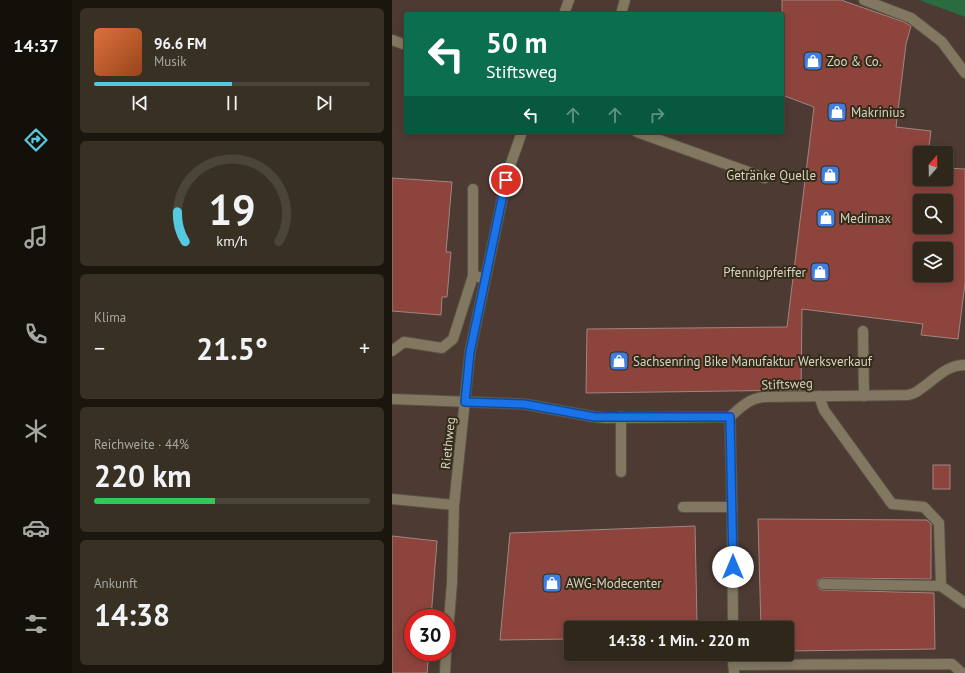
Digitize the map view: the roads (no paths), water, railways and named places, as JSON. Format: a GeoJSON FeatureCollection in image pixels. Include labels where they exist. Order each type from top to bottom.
{"type":"FeatureCollection","features":[{"type":"Feature","properties":{"kind":"street"},"geometry":{"type":"LineString","coordinates":[[565,12],[569,0]]}},
{"type":"Feature","properties":{"kind":"street"},"geometry":{"type":"LineString","coordinates":[[621,12],[626,0]]}},
{"type":"Feature","properties":{"kind":"street"},"geometry":{"type":"LineString","coordinates":[[864,0],[911,18],[942,42],[965,72]]}},
{"type":"Feature","properties":{"kind":"street"},"geometry":{"type":"LineString","coordinates":[[392,40],[404,44]]}},
{"type":"Feature","properties":{"kind":"street","name":"Riethweg"},"geometry":{"type":"LineString","coordinates":[[450,609],[454,505],[470,352],[503,195],[510,166],[521,134]]}},
{"type":"Feature","properties":{"kind":"street"},"geometry":{"type":"LineString","coordinates":[[643,134],[765,178]]}},
{"type":"Feature","properties":{"kind":"street"},"geometry":{"type":"LineString","coordinates":[[392,351],[404,342],[442,348],[453,339],[473,276],[473,189]]}},
{"type":"Feature","properties":{"kind":"street"},"geometry":{"type":"LineString","coordinates":[[473,276],[486,279]]}},
{"type":"Feature","properties":{"kind":"street"},"geometry":{"type":"LineString","coordinates":[[863,331],[864,396]]}},
{"type":"Feature","properties":{"kind":"street","name":"Stiftsweg"},"geometry":{"type":"LineString","coordinates":[[730,417],[747,402],[754,398],[908,396],[919,391],[937,375],[948,368],[965,365]]}},
{"type":"Feature","properties":{"kind":"street"},"geometry":{"type":"LineString","coordinates":[[819,396],[824,410],[892,504],[924,507],[939,523],[941,586]]}},
{"type":"Feature","properties":{"kind":"street"},"geometry":{"type":"LineString","coordinates":[[392,399],[524,404],[595,417],[730,417],[733,621]]}},
{"type":"Feature","properties":{"kind":"street"},"geometry":{"type":"LineString","coordinates":[[621,417],[621,472]]}},
{"type":"Feature","properties":{"kind":"street"},"geometry":{"type":"LineString","coordinates":[[392,498],[454,505]]}},
{"type":"Feature","properties":{"kind":"street"},"geometry":{"type":"LineString","coordinates":[[683,507],[732,507]]}},
{"type":"Feature","properties":{"kind":"street"},"geometry":{"type":"LineString","coordinates":[[823,584],[941,586],[965,603]]}},
{"type":"Feature","properties":{"kind":"street"},"geometry":{"type":"LineString","coordinates":[[444,673],[445,661]]}},
{"type":"Feature","properties":{"kind":"street"},"geometry":{"type":"LineString","coordinates":[[734,669],[952,664],[962,673]]}},
{"type":"Feature","properties":{"kind":"place","name":"Zoo & Co."},"geometry":{"type":"Point","coordinates":[813,61]}},
{"type":"Feature","properties":{"kind":"place","name":"Makrinius"},"geometry":{"type":"Point","coordinates":[837,112]}},
{"type":"Feature","properties":{"kind":"place","name":"Getränke Quelle"},"geometry":{"type":"Point","coordinates":[830,175]}},
{"type":"Feature","properties":{"kind":"place","name":"Medimax"},"geometry":{"type":"Point","coordinates":[826,218]}},
{"type":"Feature","properties":{"kind":"place","name":"Pfennigpfeiffer"},"geometry":{"type":"Point","coordinates":[820,272]}},
{"type":"Feature","properties":{"kind":"place","name":"Sachsenring Bike Manufaktur Werksverkauf"},"geometry":{"type":"Point","coordinates":[619,361]}},
{"type":"Feature","properties":{"kind":"place","name":"AWG-Modecenter"},"geometry":{"type":"Point","coordinates":[552,583]}}]}
